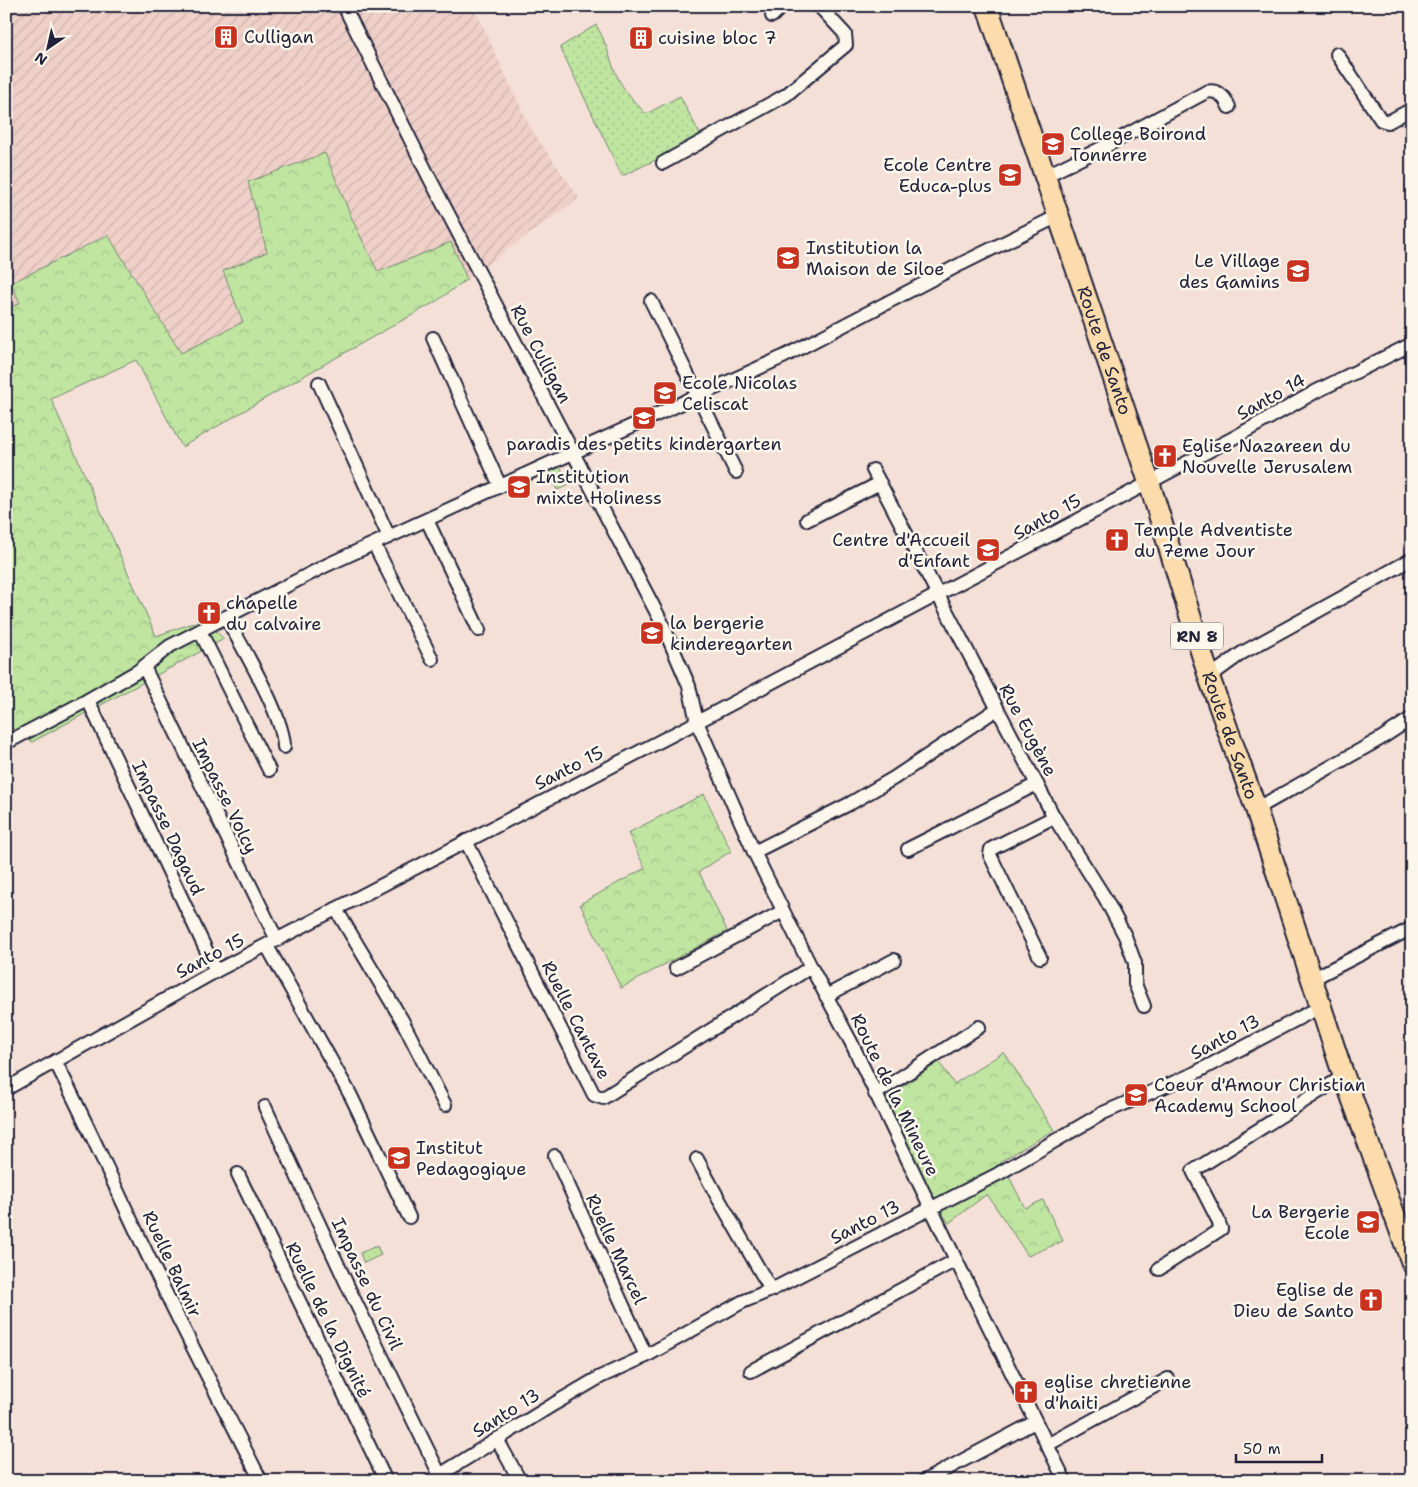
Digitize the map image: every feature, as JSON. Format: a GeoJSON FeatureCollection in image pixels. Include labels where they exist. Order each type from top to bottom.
{"type":"FeatureCollection","features":[{"type":"Feature","properties":{"kind":"main road","name":"Route de Santo"},"geometry":{"type":"LineString","coordinates":[[987,6],[1149,482],[1210,677],[1256,808],[1344,1076],[1412,1263]]}},
{"type":"Feature","properties":{"kind":"street","name":"Rue Culligan"},"geometry":{"type":"LineString","coordinates":[[344,6],[424,168],[662,623],[689,686],[698,722]]}},
{"type":"Feature","properties":{"kind":"street"},"geometry":{"type":"LineString","coordinates":[[772,16],[782,6]]}},
{"type":"Feature","properties":{"kind":"street"},"geometry":{"type":"LineString","coordinates":[[663,163],[786,95],[846,45],[845,34],[819,6]]}},
{"type":"Feature","properties":{"kind":"street"},"geometry":{"type":"LineString","coordinates":[[1337,54],[1381,120],[1388,122],[1412,109]]}},
{"type":"Feature","properties":{"kind":"street"},"geometry":{"type":"LineString","coordinates":[[1045,176],[1210,91],[1217,92],[1229,107]]}},
{"type":"Feature","properties":{"kind":"street"},"geometry":{"type":"LineString","coordinates":[[6,742],[88,700],[144,667],[170,646],[326,566],[785,356],[961,264],[1058,216]]}},
{"type":"Feature","properties":{"kind":"street"},"geometry":{"type":"LineString","coordinates":[[651,301],[736,472]]}},
{"type":"Feature","properties":{"kind":"street"},"geometry":{"type":"LineString","coordinates":[[433,338],[500,486]]}},
{"type":"Feature","properties":{"kind":"street","name":"Santo 14"},"geometry":{"type":"LineString","coordinates":[[1149,482],[1237,436],[1315,392],[1412,344]]}},
{"type":"Feature","properties":{"kind":"street"},"geometry":{"type":"LineString","coordinates":[[318,383],[389,537]]}},
{"type":"Feature","properties":{"kind":"street","name":"Rue Eugène"},"geometry":{"type":"LineString","coordinates":[[873,470],[1054,817],[1105,898],[1125,936],[1135,963],[1135,984],[1144,1006]]}},
{"type":"Feature","properties":{"kind":"street","name":"Santo 15"},"geometry":{"type":"LineString","coordinates":[[6,1088],[216,971],[698,722],[1149,482]]}},
{"type":"Feature","properties":{"kind":"street"},"geometry":{"type":"LineString","coordinates":[[807,520],[880,483]]}},
{"type":"Feature","properties":{"kind":"street"},"geometry":{"type":"LineString","coordinates":[[427,520],[479,630]]}},
{"type":"Feature","properties":{"kind":"street"},"geometry":{"type":"LineString","coordinates":[[374,544],[432,659]]}},
{"type":"Feature","properties":{"kind":"street"},"geometry":{"type":"LineString","coordinates":[[1210,677],[1242,654],[1412,559]]}},
{"type":"Feature","properties":{"kind":"street"},"geometry":{"type":"LineString","coordinates":[[226,618],[271,702],[284,739],[284,747]]}},
{"type":"Feature","properties":{"kind":"street"},"geometry":{"type":"LineString","coordinates":[[200,631],[269,770]]}},
{"type":"Feature","properties":{"kind":"street","name":"Impasse Volcy"},"geometry":{"type":"LineString","coordinates":[[144,667],[272,943],[351,1096],[409,1217]]}},
{"type":"Feature","properties":{"kind":"street","name":"Impasse Dagaud"},"geometry":{"type":"LineString","coordinates":[[88,700],[216,971]]}},
{"type":"Feature","properties":{"kind":"street"},"geometry":{"type":"LineString","coordinates":[[754,852],[860,798],[894,778],[997,709]]}},
{"type":"Feature","properties":{"kind":"street"},"geometry":{"type":"LineString","coordinates":[[1256,808],[1380,739],[1412,718]]}},
{"type":"Feature","properties":{"kind":"street","name":"Route de la Mineure"},"geometry":{"type":"LineString","coordinates":[[698,722],[754,852],[811,967],[851,1042],[1065,1481]]}},
{"type":"Feature","properties":{"kind":"street"},"geometry":{"type":"LineString","coordinates":[[908,849],[1037,784]]}},
{"type":"Feature","properties":{"kind":"street"},"geometry":{"type":"LineString","coordinates":[[1040,957],[990,855],[991,849],[1054,817]]}},
{"type":"Feature","properties":{"kind":"street","name":"Ruelle Cantave"},"geometry":{"type":"LineString","coordinates":[[466,841],[594,1095],[598,1098],[603,1098],[811,967]]}},
{"type":"Feature","properties":{"kind":"street"},"geometry":{"type":"LineString","coordinates":[[336,909],[402,1020],[445,1104]]}},
{"type":"Feature","properties":{"kind":"street"},"geometry":{"type":"LineString","coordinates":[[676,968],[783,911]]}},
{"type":"Feature","properties":{"kind":"street"},"geometry":{"type":"LineString","coordinates":[[1312,979],[1412,928]]}},
{"type":"Feature","properties":{"kind":"street"},"geometry":{"type":"LineString","coordinates":[[826,996],[894,960]]}},
{"type":"Feature","properties":{"kind":"street","name":"Santo 13"},"geometry":{"type":"LineString","coordinates":[[435,1478],[600,1378],[646,1356],[742,1302],[771,1290],[998,1174],[1103,1113],[1191,1075],[1322,1006]]}},
{"type":"Feature","properties":{"kind":"street"},"geometry":{"type":"LineString","coordinates":[[875,1094],[980,1027]]}},
{"type":"Feature","properties":{"kind":"street","name":"Ruelle Balmir"},"geometry":{"type":"LineString","coordinates":[[56,1061],[80,1108],[176,1314],[261,1481]]}},
{"type":"Feature","properties":{"kind":"street"},"geometry":{"type":"LineString","coordinates":[[1159,1269],[1221,1229],[1193,1171],[1344,1076]]}},
{"type":"Feature","properties":{"kind":"street","name":"Impasse du Civil"},"geometry":{"type":"LineString","coordinates":[[265,1107],[352,1293],[435,1478]]}},
{"type":"Feature","properties":{"kind":"street","name":"Ruelle Marcel"},"geometry":{"type":"LineString","coordinates":[[555,1156],[646,1356]]}},
{"type":"Feature","properties":{"kind":"street"},"geometry":{"type":"LineString","coordinates":[[698,1159],[771,1290]]}},
{"type":"Feature","properties":{"kind":"street","name":"Ruelle de la Dignité"},"geometry":{"type":"LineString","coordinates":[[238,1174],[386,1481]]}},
{"type":"Feature","properties":{"kind":"street"},"geometry":{"type":"LineString","coordinates":[[751,1371],[956,1260]]}},
{"type":"Feature","properties":{"kind":"street"},"geometry":{"type":"LineString","coordinates":[[1047,1445],[1168,1379]]}},
{"type":"Feature","properties":{"kind":"street"},"geometry":{"type":"LineString","coordinates":[[924,1481],[1036,1422]]}},
{"type":"Feature","properties":{"kind":"street"},"geometry":{"type":"LineString","coordinates":[[498,1439],[520,1481]]}},
{"type":"Feature","properties":{"kind":"shaded area"},"geometry":{"type":"Polygon","coordinates":[[[6,6],[473,6],[531,129],[579,198],[467,279],[451,243],[378,273],[353,221],[325,153],[267,252],[223,271],[243,322],[181,353],[108,235],[11,283],[20,303],[6,310],[6,6]]]}},
{"type":"Feature","properties":{"kind":"green space"},"geometry":{"type":"Polygon","coordinates":[[[596,25],[620,83],[646,114],[680,96],[702,138],[622,176],[560,47],[596,25]]]}},
{"type":"Feature","properties":{"kind":"green space"},"geometry":{"type":"Polygon","coordinates":[[[325,153],[353,221],[378,272],[451,242],[467,279],[437,301],[182,447],[136,360],[51,399],[156,636],[204,619],[224,639],[32,742],[6,724],[6,310],[20,303],[11,283],[108,235],[181,353],[243,322],[223,271],[267,252],[248,182],[325,153]]]}},
{"type":"Feature","properties":{"kind":"green space"},"geometry":{"type":"Polygon","coordinates":[[[560,466],[569,485],[557,490],[547,472],[560,466]]]}},
{"type":"Feature","properties":{"kind":"green space"},"geometry":{"type":"Polygon","coordinates":[[[704,794],[731,851],[699,872],[727,931],[621,988],[580,904],[645,868],[628,833],[704,794]]]}},
{"type":"Feature","properties":{"kind":"green space"},"geometry":{"type":"Polygon","coordinates":[[[1004,1052],[1054,1130],[1001,1161],[1025,1208],[1043,1200],[1063,1241],[1028,1256],[987,1194],[949,1223],[933,1200],[885,1098],[939,1062],[954,1084],[1004,1052]]]}},
{"type":"Feature","properties":{"kind":"green space"},"geometry":{"type":"Polygon","coordinates":[[[377,1246],[381,1255],[364,1263],[360,1253],[377,1246]]]}},
{"type":"Feature","properties":{"kind":"place","name":"Culligan"},"geometry":{"type":"Point","coordinates":[226,37]}},
{"type":"Feature","properties":{"kind":"place","name":"cuisine bloc 7"},"geometry":{"type":"Point","coordinates":[641,38]}},
{"type":"Feature","properties":{"kind":"place","name":"College Boirond Tonnerre"},"geometry":{"type":"Point","coordinates":[1053,144]}},
{"type":"Feature","properties":{"kind":"place","name":"Ecole Centre Educa-plus"},"geometry":{"type":"Point","coordinates":[1010,175]}},
{"type":"Feature","properties":{"kind":"place","name":"Institution la Maison de Siloe"},"geometry":{"type":"Point","coordinates":[788,258]}},
{"type":"Feature","properties":{"kind":"place","name":"Le Village des Gamins"},"geometry":{"type":"Point","coordinates":[1298,271]}},
{"type":"Feature","properties":{"kind":"place","name":"Ecole Nicolas Celiscat"},"geometry":{"type":"Point","coordinates":[665,393]}},
{"type":"Feature","properties":{"kind":"place","name":"paradis des petits kindergarten"},"geometry":{"type":"Point","coordinates":[644,418]}},
{"type":"Feature","properties":{"kind":"place","name":"Eglise Nazareen du Nouvelle Jerusalem"},"geometry":{"type":"Point","coordinates":[1165,456]}},
{"type":"Feature","properties":{"kind":"place","name":"Institution mixte Holiness"},"geometry":{"type":"Point","coordinates":[519,487]}},
{"type":"Feature","properties":{"kind":"place","name":"Temple Adventiste du 7eme Jour"},"geometry":{"type":"Point","coordinates":[1117,540]}},
{"type":"Feature","properties":{"kind":"place","name":"Centre d'Accueil d'Enfant"},"geometry":{"type":"Point","coordinates":[988,550]}},
{"type":"Feature","properties":{"kind":"place","name":"chapelle du calvaire"},"geometry":{"type":"Point","coordinates":[209,613]}},
{"type":"Feature","properties":{"kind":"place","name":"la bergerie kinderegarten"},"geometry":{"type":"Point","coordinates":[652,633]}},
{"type":"Feature","properties":{"kind":"place","name":"Coeur d'Amour Christian Academy School"},"geometry":{"type":"Point","coordinates":[1136,1095]}},
{"type":"Feature","properties":{"kind":"place","name":"Institut Pedagogique"},"geometry":{"type":"Point","coordinates":[399,1158]}},
{"type":"Feature","properties":{"kind":"place","name":"La Bergerie Ecole"},"geometry":{"type":"Point","coordinates":[1368,1222]}},
{"type":"Feature","properties":{"kind":"place","name":"Eglise de Dieu de Santo"},"geometry":{"type":"Point","coordinates":[1371,1300]}},
{"type":"Feature","properties":{"kind":"place","name":"eglise chretienne d'haiti"},"geometry":{"type":"Point","coordinates":[1026,1392]}}]}
